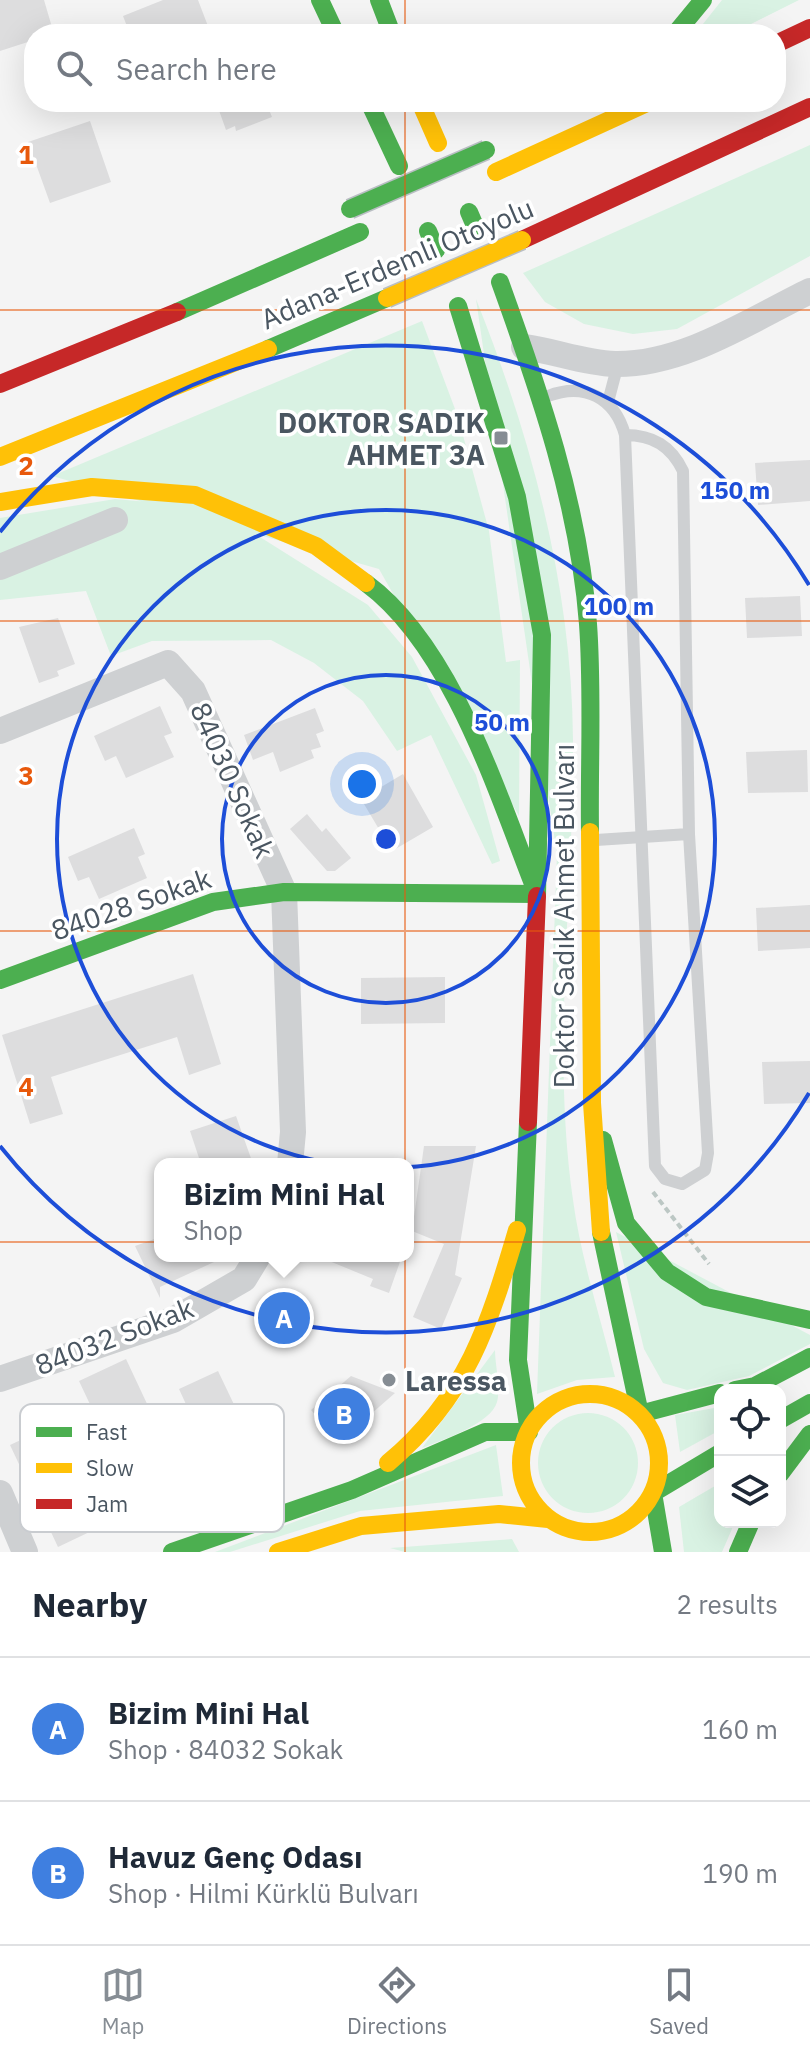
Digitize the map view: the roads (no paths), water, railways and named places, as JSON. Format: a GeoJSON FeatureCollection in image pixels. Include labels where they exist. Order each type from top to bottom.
{"type":"FeatureCollection","features":[{"type":"Feature","properties":{"kind":"main road"},"geometry":{"type":"LineString","coordinates":[[320,0],[331,24]]}},
{"type":"Feature","properties":{"kind":"main road"},"geometry":{"type":"LineString","coordinates":[[379,0],[388,24]]}},
{"type":"Feature","properties":{"kind":"main road"},"geometry":{"type":"LineString","coordinates":[[683,24],[703,0]]}},
{"type":"Feature","properties":{"kind":"main road"},"geometry":{"type":"LineString","coordinates":[[786,39],[810,28]]}},
{"type":"Feature","properties":{"kind":"main road","name":"Adana-Erdemli Otoyolu"},"geometry":{"type":"LineString","coordinates":[[0,457],[162,394],[522,240],[810,107]]}},
{"type":"Feature","properties":{"kind":"main road"},"geometry":{"type":"LineString","coordinates":[[374,112],[399,166]]}},
{"type":"Feature","properties":{"kind":"main road"},"geometry":{"type":"LineString","coordinates":[[424,112],[438,143]]}},
{"type":"Feature","properties":{"kind":"main road","name":"Adana-Erdemli Otoyolu"},"geometry":{"type":"LineString","coordinates":[[489,175],[627,112]]}},
{"type":"Feature","properties":{"kind":"main road"},"geometry":{"type":"LineString","coordinates":[[748,136],[810,120]]}},
{"type":"Feature","properties":{"kind":"main road"},"geometry":{"type":"LineString","coordinates":[[343,212],[492,147]]}},
{"type":"Feature","properties":{"kind":"main road"},"geometry":{"type":"LineString","coordinates":[[469,212],[478,233]]}},
{"type":"Feature","properties":{"kind":"main road","name":"Adana-Erdemli Otoyolu"},"geometry":{"type":"LineString","coordinates":[[0,384],[98,346],[367,229]]}},
{"type":"Feature","properties":{"kind":"main road"},"geometry":{"type":"LineString","coordinates":[[428,231],[436,250]]}},
{"type":"Feature","properties":{"kind":"main road","name":"Doktor Sadık Ahmet Bulvarı"},"geometry":{"type":"LineString","coordinates":[[500,282],[542,398],[570,503],[588,624],[592,1103],[598,1220],[640,1414]]}},
{"type":"Feature","properties":{"kind":"main road","name":"Doktor Sadık Ahmet Bulvarı"},"geometry":{"type":"LineString","coordinates":[[458,306],[517,497],[542,635],[542,774],[518,1360],[529,1432]]}},
{"type":"Feature","properties":{"kind":"main road"},"geometry":{"type":"LineString","coordinates":[[0,502],[92,487],[195,495],[316,546],[373,588],[429,651],[466,717],[537,894]]}},
{"type":"Feature","properties":{"kind":"main road","name":"84028 Sokak"},"geometry":{"type":"LineString","coordinates":[[0,980],[213,902],[284,892],[537,894]]}},
{"type":"Feature","properties":{"kind":"main road"},"geometry":{"type":"LineString","coordinates":[[592,1103],[626,1223],[667,1272],[706,1297],[810,1320]]}},
{"type":"Feature","properties":{"kind":"main road"},"geometry":{"type":"LineString","coordinates":[[352,1490],[407,1449],[456,1394],[482,1345],[524,1207]]}},
{"type":"Feature","properties":{"kind":"main road"},"geometry":{"type":"LineString","coordinates":[[759,1384],[810,1357]]}},
{"type":"Feature","properties":{"kind":"main road"},"geometry":{"type":"LineString","coordinates":[[597,1394],[620,1400],[640,1414],[653,1433],[660,1455],[659,1479],[634,1519],[613,1530],[590,1533],[568,1530],[548,1519],[533,1503],[523,1483],[520,1461],[536,1419],[553,1405],[574,1396],[597,1394]]}},
{"type":"Feature","properties":{"kind":"main road"},"geometry":{"type":"LineString","coordinates":[[640,1414],[714,1395]]}},
{"type":"Feature","properties":{"kind":"main road"},"geometry":{"type":"LineString","coordinates":[[786,1417],[810,1403]]}},
{"type":"Feature","properties":{"kind":"main road"},"geometry":{"type":"LineString","coordinates":[[284,1513],[352,1490],[485,1432],[529,1432]]}},
{"type":"Feature","properties":{"kind":"main road"},"geometry":{"type":"LineString","coordinates":[[786,1466],[810,1434]]}},
{"type":"Feature","properties":{"kind":"main road"},"geometry":{"type":"LineString","coordinates":[[653,1493],[715,1456]]}},
{"type":"Feature","properties":{"kind":"main road"},"geometry":{"type":"LineString","coordinates":[[653,1493],[663,1552]]}},
{"type":"Feature","properties":{"kind":"main road"},"geometry":{"type":"LineString","coordinates":[[278,1552],[361,1526],[499,1514],[548,1519]]}},
{"type":"Feature","properties":{"kind":"main road"},"geometry":{"type":"LineString","coordinates":[[548,1519],[555,1541]]}},
{"type":"Feature","properties":{"kind":"main road"},"geometry":{"type":"LineString","coordinates":[[738,1552],[748,1528]]}},
{"type":"Feature","properties":{"kind":"main road"},"geometry":{"type":"LineString","coordinates":[[172,1552],[230,1532]]}},
{"type":"Feature","properties":{"kind":"street"},"geometry":{"type":"LineString","coordinates":[[524,347],[578,360],[618,364],[678,354],[810,291]]}},
{"type":"Feature","properties":{"kind":"street"},"geometry":{"type":"LineString","coordinates":[[0,567],[115,520]]}},
{"type":"Feature","properties":{"kind":"street","name":"84030 Sokak"},"geometry":{"type":"LineString","coordinates":[[0,731],[168,663],[193,691],[284,892]]}},
{"type":"Feature","properties":{"kind":"street"},"geometry":{"type":"LineString","coordinates":[[284,892],[293,1132],[291,1158]]}},
{"type":"Feature","properties":{"kind":"street","name":"84032 Sokak"},"geometry":{"type":"LineString","coordinates":[[0,1379],[173,1320],[244,1279],[254,1262]]}},
{"type":"Feature","properties":{"kind":"street"},"geometry":{"type":"LineString","coordinates":[[0,1493],[25,1552]]}},
{"type":"Feature","properties":{"kind":"lane"},"geometry":{"type":"LineString","coordinates":[[608,402],[618,364]]}},
{"type":"Feature","properties":{"kind":"lane"},"geometry":{"type":"LineString","coordinates":[[542,398],[573,390],[598,395],[608,402],[625,435],[655,1166],[665,1179],[682,1184],[705,1170],[708,1153],[689,834],[683,471],[669,450],[659,442],[625,435]]}},
{"type":"Feature","properties":{"kind":"lane"},"geometry":{"type":"LineString","coordinates":[[591,840],[689,834]]}},
{"type":"Feature","properties":{"kind":"place","name":"DOKTOR SADIK AHMET 3A"},"geometry":{"type":"Point","coordinates":[501,438]}},
{"type":"Feature","properties":{"kind":"place","name":"Bizim Mini Hal"},"geometry":{"type":"Point","coordinates":[284,1318]}},
{"type":"Feature","properties":{"kind":"place","name":"Laressa"},"geometry":{"type":"Point","coordinates":[389,1380]}},
{"type":"Feature","properties":{"kind":"place","name":"Havuz Genç Odası"},"geometry":{"type":"Point","coordinates":[344,1414]}}]}
